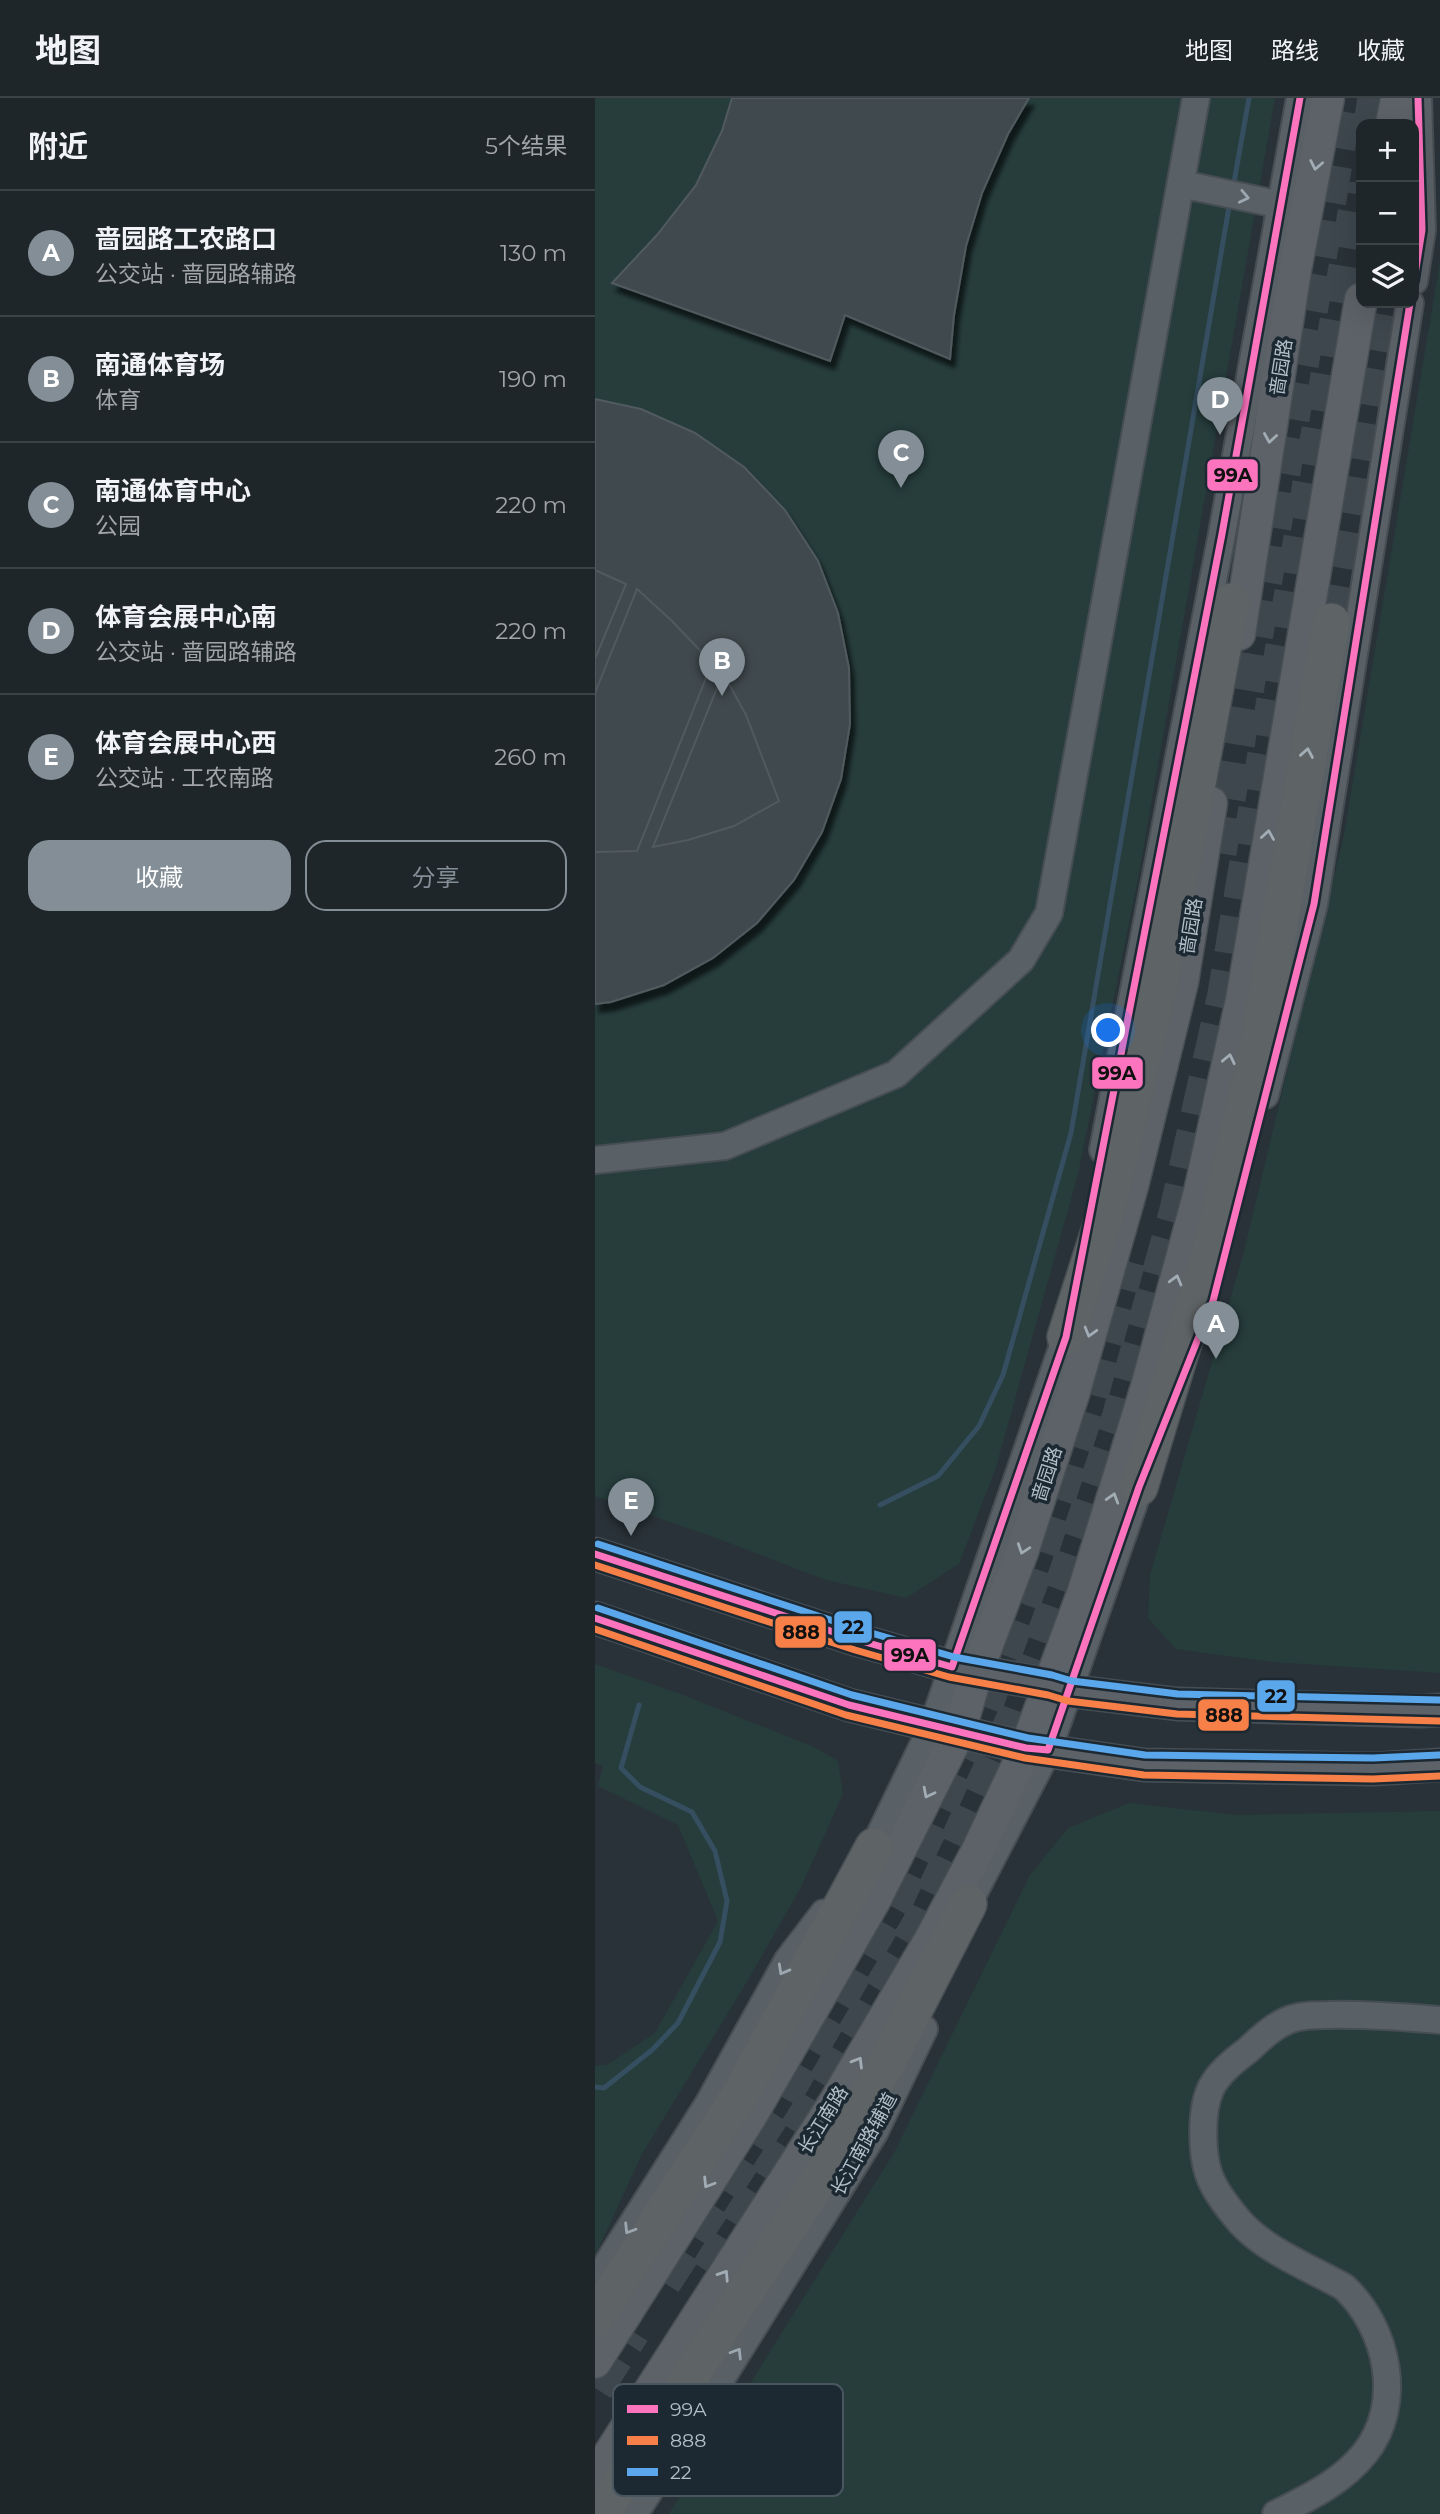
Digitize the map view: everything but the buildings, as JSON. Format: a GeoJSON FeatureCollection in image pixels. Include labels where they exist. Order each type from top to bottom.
{"type":"FeatureCollection","features":[{"type":"Feature","properties":{"kind":"highway"},"geometry":{"type":"LineString","coordinates":[[1066,1337],[1107,1209],[1160,981],[1231,602]]}},
{"type":"Feature","properties":{"kind":"highway"},"geometry":{"type":"LineString","coordinates":[[1139,1487],[1212,1247],[1257,1053],[1331,622]]}},
{"type":"Feature","properties":{"kind":"highway"},"geometry":{"type":"LineString","coordinates":[[595,2319],[743,2090],[874,1847]]}},
{"type":"Feature","properties":{"kind":"highway"},"geometry":{"type":"LineString","coordinates":[[686,2384],[829,2164],[885,2066],[968,1904]]}},
{"type":"Feature","properties":{"kind":"main road","name":"啬园路"},"geometry":{"type":"LineString","coordinates":[[946,1729],[965,1669],[1022,1552],[1074,1391],[1132,1186],[1182,982],[1294,208],[1327,98]]}},
{"type":"Feature","properties":{"kind":"main road"},"geometry":{"type":"LineString","coordinates":[[1393,119],[1397,98]]}},
{"type":"Feature","properties":{"kind":"main road"},"geometry":{"type":"LineString","coordinates":[[1037,1749],[1060,1688],[1084,1591],[1147,1387],[1200,1192],[1242,1000],[1359,308]]}},
{"type":"Feature","properties":{"kind":"main road"},"geometry":{"type":"LineString","coordinates":[[595,1554],[858,1640],[965,1669],[1060,1688],[1177,1704],[1440,1710]]}},
{"type":"Feature","properties":{"kind":"main road"},"geometry":{"type":"LineString","coordinates":[[595,1618],[849,1705],[1037,1749],[1156,1766],[1373,1769],[1440,1765]]}},
{"type":"Feature","properties":{"kind":"main road"},"geometry":{"type":"LineString","coordinates":[[595,2362],[750,2117],[875,1899],[946,1729]]}},
{"type":"Feature","properties":{"kind":"main road","name":"长江南路"},"geometry":{"type":"LineString","coordinates":[[676,2384],[1037,1749]]}},
{"type":"Feature","properties":{"kind":"street"},"geometry":{"type":"LineString","coordinates":[[595,1160],[725,1146],[896,1074],[1021,960],[1049,913],[1196,98]]}},
{"type":"Feature","properties":{"kind":"street"},"geometry":{"type":"LineString","coordinates":[[965,1669],[1066,1337],[1222,534],[1294,208],[1300,98]]}},
{"type":"Feature","properties":{"kind":"street"},"geometry":{"type":"LineString","coordinates":[[1418,98],[1422,230],[1419,249]]}},
{"type":"Feature","properties":{"kind":"street"},"geometry":{"type":"LineString","coordinates":[[1181,184],[1294,208]]}},
{"type":"Feature","properties":{"kind":"street"},"geometry":{"type":"LineString","coordinates":[[1060,1688],[1213,1301],[1314,904],[1409,308]]}},
{"type":"Feature","properties":{"kind":"street"},"geometry":{"type":"LineString","coordinates":[[595,2283],[709,2103],[788,1960],[874,1847],[946,1729]]}},
{"type":"Feature","properties":{"kind":"street"},"geometry":{"type":"LineString","coordinates":[[968,1904],[1037,1749]]}},
{"type":"Feature","properties":{"kind":"street"},"geometry":{"type":"LineString","coordinates":[[1276,2514],[1329,2486],[1364,2454],[1376,2437],[1383,2417],[1387,2396],[1387,2372],[1380,2342],[1355,2297],[1344,2287],[1259,2238],[1242,2224],[1225,2204],[1211,2181],[1206,2160],[1204,2135],[1210,2089],[1219,2075],[1245,2051],[1273,2028],[1290,2019],[1364,2014],[1440,2020]]}},
{"type":"Feature","properties":{"kind":"green space"},"geometry":{"type":"Polygon","coordinates":[[[595,98],[1275,98],[1138,879],[1078,1174],[996,1467],[959,1564],[906,1598],[826,1580],[595,1496],[595,98]]]}},
{"type":"Feature","properties":{"kind":"green space"},"geometry":{"type":"Polygon","coordinates":[[[1440,262],[1440,1673],[1272,1662],[1176,1649],[1148,1618],[1150,1575],[1243,1255],[1344,835],[1440,262]]]}},
{"type":"Feature","properties":{"kind":"green space"},"geometry":{"type":"Polygon","coordinates":[[[595,1664],[683,1695],[814,1747],[838,1761],[843,1794],[801,1887],[642,2154],[595,2256],[595,2066],[607,2065],[655,2033],[718,1921],[678,1825],[598,1786],[603,1766],[595,1763],[595,1664]]]}},
{"type":"Feature","properties":{"kind":"green space"},"geometry":{"type":"Polygon","coordinates":[[[1129,1803],[1237,1815],[1440,1811],[1440,2514],[669,2514],[680,2496],[843,2496],[843,2384],[750,2384],[895,2151],[1030,1875],[1068,1828],[1129,1803]]]}},
{"type":"Feature","properties":{"kind":"waterway"},"geometry":{"type":"LineString","coordinates":[[1233,188],[1249,98]]}},
{"type":"Feature","properties":{"kind":"waterway"},"geometry":{"type":"LineString","coordinates":[[880,1505],[938,1476],[979,1426],[1003,1375],[1071,1133],[1230,201]]}},
{"type":"Feature","properties":{"kind":"waterway"},"geometry":{"type":"LineString","coordinates":[[595,2087],[604,2088],[652,2050],[678,2023],[720,1942],[727,1901],[715,1851],[692,1812],[640,1787],[621,1768],[639,1705]]}},
{"type":"Feature","properties":{"kind":"tunnel"},"geometry":{"type":"LineString","coordinates":[[1218,853],[1345,98]]}},
{"type":"Feature","properties":{"kind":"tunnel"},"geometry":{"type":"LineString","coordinates":[[1373,119],[1376,98]]}},
{"type":"Feature","properties":{"kind":"tunnel"},"geometry":{"type":"LineString","coordinates":[[708,2272],[809,2112],[920,1925],[1014,1720],[1120,1418],[1178,1210],[1226,994],[1356,213]]}},
{"type":"Feature","properties":{"kind":"tunnel"},"geometry":{"type":"LineString","coordinates":[[1331,622],[1385,308]]}},
{"type":"Feature","properties":{"kind":"tunnel"},"geometry":{"type":"LineString","coordinates":[[663,2282],[781,2100],[896,1898],[979,1720],[1033,1573],[1087,1406],[1127,1261]]}},
{"type":"Feature","properties":{"kind":"tunnel"},"geometry":{"type":"LineString","coordinates":[[595,2388],[632,2331]]}},
{"type":"Feature","properties":{"kind":"transit line","name":"99A"},"geometry":{"type":"LineString","coordinates":[[595,1554],[858,1640],[952,1667],[1066,1337],[1222,534],[1300,98]]}},
{"type":"Feature","properties":{"kind":"transit line","name":"99A"},"geometry":{"type":"LineString","coordinates":[[1418,98],[1422,230],[1419,249]]}},
{"type":"Feature","properties":{"kind":"transit line","name":"99A"},"geometry":{"type":"LineString","coordinates":[[595,1618],[849,1705],[1026,1748],[1048,1750],[1139,1487],[1213,1301],[1314,904],[1409,308]]}},
{"type":"Feature","properties":{"kind":"transit line","name":"22"},"geometry":{"type":"LineString","coordinates":[[598,1544],[861,1630],[954,1657],[1072,1681],[1178,1694],[1439,1700]]}},
{"type":"Feature","properties":{"kind":"transit line","name":"888"},"geometry":{"type":"LineString","coordinates":[[595,1565],[855,1650],[949,1677],[1068,1701],[1177,1714],[1440,1721]]}},
{"type":"Feature","properties":{"kind":"transit line","name":"22"},"geometry":{"type":"LineString","coordinates":[[598,1608],[852,1695],[1028,1738],[1145,1755],[1373,1758],[1439,1755]]}},
{"type":"Feature","properties":{"kind":"transit line","name":"888"},"geometry":{"type":"LineString","coordinates":[[595,1629],[846,1715],[1025,1758],[1144,1775],[1373,1779],[1440,1776]]}},
{"type":"Feature","properties":{"kind":"place","name":"体育会展中心南"},"geometry":{"type":"Point","coordinates":[1220,435]}},
{"type":"Feature","properties":{"kind":"place","name":"南通体育中心"},"geometry":{"type":"Point","coordinates":[901,488]}},
{"type":"Feature","properties":{"kind":"place","name":"南通体育场"},"geometry":{"type":"Point","coordinates":[722,696]}},
{"type":"Feature","properties":{"kind":"place","name":"啬园路工农路口"},"geometry":{"type":"Point","coordinates":[1216,1359]}},
{"type":"Feature","properties":{"kind":"place","name":"体育会展中心西"},"geometry":{"type":"Point","coordinates":[631,1536]}}]}
